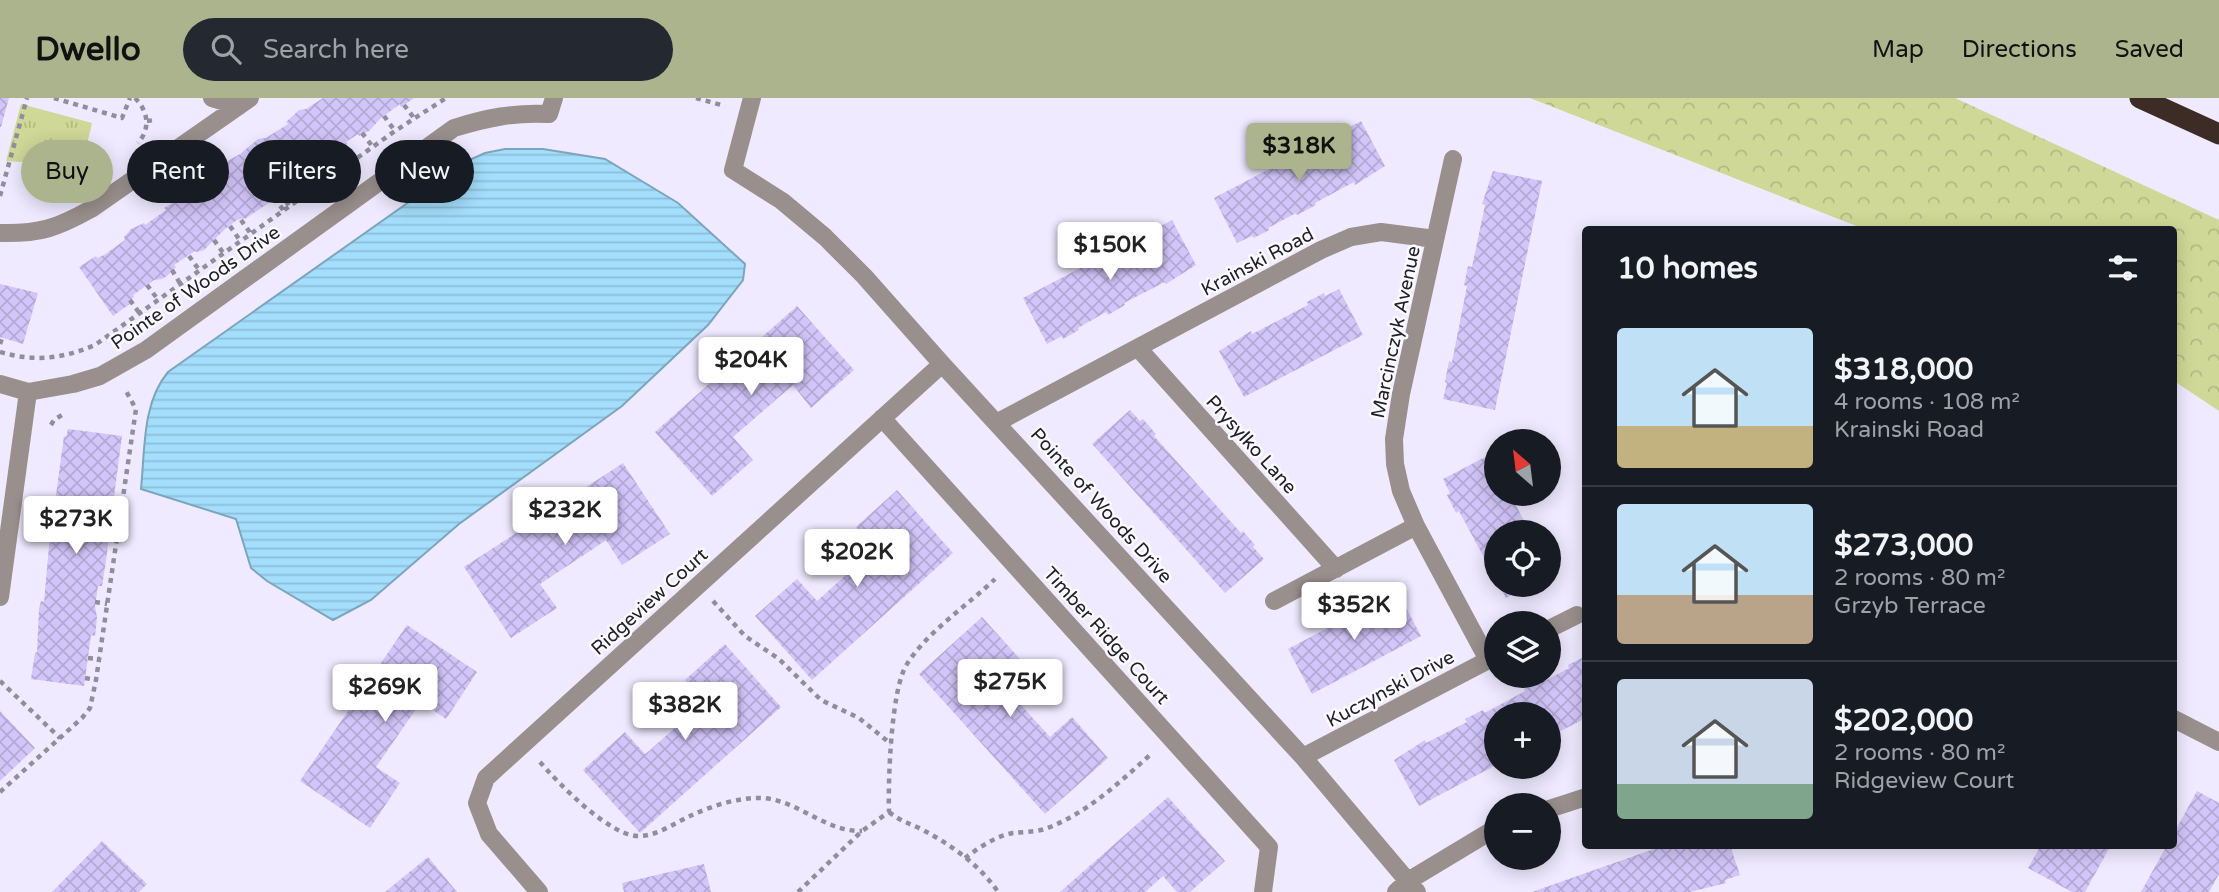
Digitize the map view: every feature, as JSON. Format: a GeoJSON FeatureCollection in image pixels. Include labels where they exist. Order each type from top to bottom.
{"type":"FeatureCollection","features":[{"type":"Feature","properties":{"kind":"highway"},"geometry":{"type":"LineString","coordinates":[[2140,98],[2219,134]]}},
{"type":"Feature","properties":{"kind":"street"},"geometry":{"type":"LineString","coordinates":[[212,98],[244,102]]}},
{"type":"Feature","properties":{"kind":"street","name":"Pointe of Woods Drive"},"geometry":{"type":"LineString","coordinates":[[752,98],[733,170],[782,201],[825,237],[864,276],[1303,757],[1407,888]]}},
{"type":"Feature","properties":{"kind":"street"},"geometry":{"type":"LineString","coordinates":[[0,233],[32,234],[65,224],[91,209],[244,102]]}},
{"type":"Feature","properties":{"kind":"street","name":"Pointe of Woods Drive"},"geometry":{"type":"LineString","coordinates":[[0,384],[28,392],[65,386],[100,376],[146,350],[454,128],[487,117],[551,106]]}},
{"type":"Feature","properties":{"kind":"street","name":"Marcinczyk Avenue"},"geometry":{"type":"LineString","coordinates":[[1453,159],[1401,394],[1394,439],[1395,464],[1401,491],[1416,526],[1484,644]]}},
{"type":"Feature","properties":{"kind":"street","name":"Krainski Road"},"geometry":{"type":"LineString","coordinates":[[998,422],[1321,250],[1351,237],[1381,232],[1435,239]]}},
{"type":"Feature","properties":{"kind":"street","name":"Prysylko Lane"},"geometry":{"type":"LineString","coordinates":[[1138,348],[1336,569]]}},
{"type":"Feature","properties":{"kind":"street","name":"Ridgeview Court"},"geometry":{"type":"LineString","coordinates":[[539,892],[489,834],[477,803],[486,778],[942,364]]}},
{"type":"Feature","properties":{"kind":"street"},"geometry":{"type":"LineString","coordinates":[[0,597],[28,392]]}},
{"type":"Feature","properties":{"kind":"street","name":"Timber Ridge Court"},"geometry":{"type":"LineString","coordinates":[[882,418],[1269,847],[1263,892]]}},
{"type":"Feature","properties":{"kind":"street"},"geometry":{"type":"LineString","coordinates":[[1274,601],[1416,526]]}},
{"type":"Feature","properties":{"kind":"street"},"geometry":{"type":"LineString","coordinates":[[1561,623],[1577,615]]}},
{"type":"Feature","properties":{"kind":"street","name":"Kuczynski Drive"},"geometry":{"type":"LineString","coordinates":[[1303,757],[1484,662]]}},
{"type":"Feature","properties":{"kind":"street"},"geometry":{"type":"LineString","coordinates":[[2177,720],[2219,741]]}},
{"type":"Feature","properties":{"kind":"street"},"geometry":{"type":"LineString","coordinates":[[1561,805],[1582,798]]}},
{"type":"Feature","properties":{"kind":"street"},"geometry":{"type":"LineString","coordinates":[[1407,888],[1484,836]]}},
{"type":"Feature","properties":{"kind":"path"},"geometry":{"type":"LineString","coordinates":[[0,196],[27,98]]}},
{"type":"Feature","properties":{"kind":"path"},"geometry":{"type":"LineString","coordinates":[[54,98],[122,118],[133,98],[144,108],[147,121],[141,140]]}},
{"type":"Feature","properties":{"kind":"path"},"geometry":{"type":"LineString","coordinates":[[361,156],[446,98]]}},
{"type":"Feature","properties":{"kind":"path"},"geometry":{"type":"LineString","coordinates":[[696,98],[724,106]]}},
{"type":"Feature","properties":{"kind":"path"},"geometry":{"type":"LineString","coordinates":[[404,105],[414,118]]}},
{"type":"Feature","properties":{"kind":"path"},"geometry":{"type":"LineString","coordinates":[[384,116],[395,131]]}},
{"type":"Feature","properties":{"kind":"path"},"geometry":{"type":"LineString","coordinates":[[147,121],[155,121]]}},
{"type":"Feature","properties":{"kind":"path"},"geometry":{"type":"LineString","coordinates":[[362,133],[373,147]]}},
{"type":"Feature","properties":{"kind":"path"},"geometry":{"type":"LineString","coordinates":[[278,203],[284,211]]}},
{"type":"Feature","properties":{"kind":"path"},"geometry":{"type":"LineString","coordinates":[[287,203],[290,207]]}},
{"type":"Feature","properties":{"kind":"path"},"geometry":{"type":"LineString","coordinates":[[0,352],[22,358],[43,359],[67,356],[95,345],[295,203]]}},
{"type":"Feature","properties":{"kind":"path"},"geometry":{"type":"LineString","coordinates":[[241,220],[251,234]]}},
{"type":"Feature","properties":{"kind":"path"},"geometry":{"type":"LineString","coordinates":[[230,226],[241,242]]}},
{"type":"Feature","properties":{"kind":"path"},"geometry":{"type":"LineString","coordinates":[[214,240],[224,254]]}},
{"type":"Feature","properties":{"kind":"path"},"geometry":{"type":"LineString","coordinates":[[188,256],[200,271]]}},
{"type":"Feature","properties":{"kind":"path"},"geometry":{"type":"LineString","coordinates":[[172,270],[181,285]]}},
{"type":"Feature","properties":{"kind":"path"},"geometry":{"type":"LineString","coordinates":[[148,285],[159,301]]}},
{"type":"Feature","properties":{"kind":"path"},"geometry":{"type":"LineString","coordinates":[[130,300],[140,314]]}},
{"type":"Feature","properties":{"kind":"path"},"geometry":{"type":"LineString","coordinates":[[0,792],[90,708],[100,659],[136,409],[126,391]]}},
{"type":"Feature","properties":{"kind":"path"},"geometry":{"type":"LineString","coordinates":[[121,443],[131,444]]}},
{"type":"Feature","properties":{"kind":"path"},"geometry":{"type":"LineString","coordinates":[[119,462],[129,463]]}},
{"type":"Feature","properties":{"kind":"path"},"geometry":{"type":"LineString","coordinates":[[116,483],[125,484]]}},
{"type":"Feature","properties":{"kind":"path"},"geometry":{"type":"LineString","coordinates":[[113,505],[122,506]]}},
{"type":"Feature","properties":{"kind":"path"},"geometry":{"type":"LineString","coordinates":[[107,540],[116,541]]}},
{"type":"Feature","properties":{"kind":"path"},"geometry":{"type":"LineString","coordinates":[[889,812],[891,744],[898,692],[905,666],[923,645],[1013,562]]}},
{"type":"Feature","properties":{"kind":"path"},"geometry":{"type":"LineString","coordinates":[[106,563],[113,565]]}},
{"type":"Feature","properties":{"kind":"path"},"geometry":{"type":"LineString","coordinates":[[699,585],[745,636],[779,659],[821,700],[859,719],[891,744]]}},
{"type":"Feature","properties":{"kind":"path"},"geometry":{"type":"LineString","coordinates":[[95,602],[107,604]]}},
{"type":"Feature","properties":{"kind":"path"},"geometry":{"type":"LineString","coordinates":[[95,631],[103,632]]}},
{"type":"Feature","properties":{"kind":"path"},"geometry":{"type":"LineString","coordinates":[[88,658],[100,659]]}},
{"type":"Feature","properties":{"kind":"path"},"geometry":{"type":"LineString","coordinates":[[85,678],[96,680]]}},
{"type":"Feature","properties":{"kind":"path"},"geometry":{"type":"LineString","coordinates":[[0,681],[60,738]]}},
{"type":"Feature","properties":{"kind":"path"},"geometry":{"type":"LineString","coordinates":[[965,858],[979,847],[1009,834],[1041,830],[1070,818],[1106,793],[1170,737]]}},
{"type":"Feature","properties":{"kind":"path"},"geometry":{"type":"LineString","coordinates":[[524,743],[560,785],[583,806],[625,832],[639,837],[714,806],[762,798],[786,803],[850,831],[862,831]]}},
{"type":"Feature","properties":{"kind":"path"},"geometry":{"type":"LineString","coordinates":[[30,754],[35,760]]}},
{"type":"Feature","properties":{"kind":"path"},"geometry":{"type":"LineString","coordinates":[[1,781],[6,786]]}},
{"type":"Feature","properties":{"kind":"path"},"geometry":{"type":"LineString","coordinates":[[889,812],[900,821],[942,841],[985,875],[998,892]]}},
{"type":"Feature","properties":{"kind":"path"},"geometry":{"type":"LineString","coordinates":[[798,892],[862,831],[889,812]]}},
{"type":"Feature","properties":{"kind":"green space"},"geometry":{"type":"Polygon","coordinates":[[[1530,98],[1955,98],[2219,220],[2219,411],[2177,383],[2177,226],[1856,226],[1530,98]]]}},
{"type":"Feature","properties":{"kind":"green space"},"geometry":{"type":"Polygon","coordinates":[[[21,104],[92,123],[88,140],[21,140],[21,162],[6,161],[21,104]]]}},
{"type":"Feature","properties":{"kind":"water"},"geometry":{"type":"Polygon","coordinates":[[[505,149],[543,149],[605,159],[678,203],[745,264],[743,280],[708,325],[622,406],[459,524],[371,600],[333,620],[267,581],[251,568],[236,519],[141,489],[146,428],[153,398],[168,372],[407,203],[474,203],[474,158],[505,149]]]}},
{"type":"Feature","properties":{"kind":"building"},"geometry":{"type":"Polygon","coordinates":[[[0,98],[9,98],[1,127],[0,127],[0,98]]]}},
{"type":"Feature","properties":{"kind":"building"},"geometry":{"type":"Polygon","coordinates":[[[323,98],[414,98],[401,107],[400,104],[369,131],[349,140],[257,140],[266,138],[288,124],[286,122],[299,110],[306,109],[323,98]]]}},
{"type":"Feature","properties":{"kind":"building"},"geometry":{"type":"Polygon","coordinates":[[[1361,121],[1385,166],[1355,185],[1354,182],[1254,238],[1252,236],[1237,243],[1214,198],[1361,121]]]}},
{"type":"Feature","properties":{"kind":"building"},"geometry":{"type":"Polygon","coordinates":[[[243,152],[243,203],[269,203],[245,219],[237,220],[204,250],[195,251],[174,265],[176,267],[167,276],[154,280],[133,295],[129,301],[131,303],[113,316],[79,267],[96,256],[97,258],[104,255],[125,240],[124,237],[131,229],[144,223],[145,225],[172,203],[229,203],[229,160],[243,152]]]}},
{"type":"Feature","properties":{"kind":"building"},"geometry":{"type":"Polygon","coordinates":[[[1493,171],[1542,181],[1495,410],[1443,399],[1467,286],[1464,285],[1468,266],[1472,267],[1485,205],[1482,204],[1493,171]]]}},
{"type":"Feature","properties":{"kind":"building"},"geometry":{"type":"Polygon","coordinates":[[[1172,220],[1196,265],[1166,284],[1165,282],[1124,303],[1125,305],[1108,315],[1106,312],[1063,339],[1062,336],[1047,344],[1023,298],[1172,220]]]}},
{"type":"Feature","properties":{"kind":"building"},"geometry":{"type":"Polygon","coordinates":[[[0,284],[38,293],[23,344],[0,337],[0,284]]]}},
{"type":"Feature","properties":{"kind":"building"},"geometry":{"type":"Polygon","coordinates":[[[1339,289],[1363,335],[1244,397],[1219,351],[1251,331],[1252,334],[1308,305],[1307,302],[1324,293],[1325,296],[1339,289]]]}},
{"type":"Feature","properties":{"kind":"building"},"geometry":{"type":"Polygon","coordinates":[[[797,306],[854,370],[811,408],[793,385],[733,437],[753,460],[712,496],[655,432],[797,306]]]}},
{"type":"Feature","properties":{"kind":"building"},"geometry":{"type":"Polygon","coordinates":[[[1130,410],[1140,421],[1143,419],[1156,434],[1154,436],[1241,533],[1243,531],[1264,559],[1225,593],[1092,444],[1130,410]]]}},
{"type":"Feature","properties":{"kind":"building"},"geometry":{"type":"Polygon","coordinates":[[[68,429],[122,436],[113,504],[105,534],[108,544],[106,561],[95,606],[95,636],[91,635],[84,686],[31,679],[37,652],[39,609],[41,601],[44,602],[50,535],[55,529],[59,503],[56,495],[64,436],[66,437],[68,429]]]}},
{"type":"Feature","properties":{"kind":"building"},"geometry":{"type":"Polygon","coordinates":[[[1484,458],[1484,506],[1516,506],[1524,520],[1484,520],[1484,558],[1459,511],[1456,513],[1443,479],[1484,458]]]}},
{"type":"Feature","properties":{"kind":"building"},"geometry":{"type":"Polygon","coordinates":[[[623,463],[670,534],[622,565],[606,540],[540,584],[557,608],[511,638],[464,567],[623,463]]]}},
{"type":"Feature","properties":{"kind":"building"},"geometry":{"type":"Polygon","coordinates":[[[897,490],[953,553],[812,680],[755,616],[797,579],[817,601],[876,548],[856,527],[897,490]]]}},
{"type":"Feature","properties":{"kind":"building"},"geometry":{"type":"Polygon","coordinates":[[[1397,591],[1421,636],[1312,694],[1288,649],[1397,591]]]}},
{"type":"Feature","properties":{"kind":"building"},"geometry":{"type":"Polygon","coordinates":[[[982,617],[1020,659],[998,679],[1010,693],[1050,737],[1072,717],[1108,758],[1045,814],[919,674],[982,617]]]}},
{"type":"Feature","properties":{"kind":"building"},"geometry":{"type":"Polygon","coordinates":[[[407,625],[477,672],[446,719],[421,702],[376,767],[400,783],[370,828],[300,781],[407,625]]]}},
{"type":"Feature","properties":{"kind":"building"},"geometry":{"type":"Polygon","coordinates":[[[725,644],[781,707],[640,833],[583,770],[625,732],[645,754],[649,751],[704,702],[685,680],[725,644]]]}},
{"type":"Feature","properties":{"kind":"building"},"geometry":{"type":"Polygon","coordinates":[[[1582,658],[1582,720],[1561,731],[1561,702],[1505,702],[1526,688],[1561,688],[1561,672],[1569,668],[1568,665],[1582,658]]]}},
{"type":"Feature","properties":{"kind":"building"},"geometry":{"type":"Polygon","coordinates":[[[1483,710],[1484,771],[1419,806],[1394,760],[1425,740],[1426,743],[1467,722],[1465,719],[1483,710]]]}},
{"type":"Feature","properties":{"kind":"building"},"geometry":{"type":"Polygon","coordinates":[[[0,711],[35,748],[0,781],[0,711]]]}},
{"type":"Feature","properties":{"kind":"building"},"geometry":{"type":"Polygon","coordinates":[[[2197,791],[2219,803],[2219,874],[2209,892],[2141,892],[2165,849],[2177,849],[2177,828],[2197,791]]]}},
{"type":"Feature","properties":{"kind":"building"},"geometry":{"type":"Polygon","coordinates":[[[1168,797],[1225,861],[1190,892],[1177,892],[1163,876],[1145,892],[1060,892],[1168,797]]]}},
{"type":"Feature","properties":{"kind":"building"},"geometry":{"type":"Polygon","coordinates":[[[102,841],[147,884],[139,892],[52,892],[102,841]]]}},
{"type":"Feature","properties":{"kind":"building"},"geometry":{"type":"Polygon","coordinates":[[[1654,849],[1731,849],[1740,875],[1725,880],[1726,883],[1690,892],[1532,892],[1654,849]]]}},
{"type":"Feature","properties":{"kind":"building"},"geometry":{"type":"Polygon","coordinates":[[[2039,849],[2109,849],[2085,892],[2072,892],[2028,868],[2039,849]]]}},
{"type":"Feature","properties":{"kind":"building"},"geometry":{"type":"Polygon","coordinates":[[[428,857],[457,892],[385,892],[428,857]]]}},
{"type":"Feature","properties":{"kind":"building"},"geometry":{"type":"Polygon","coordinates":[[[704,864],[711,892],[624,892],[622,883],[704,864]]]}}]}
